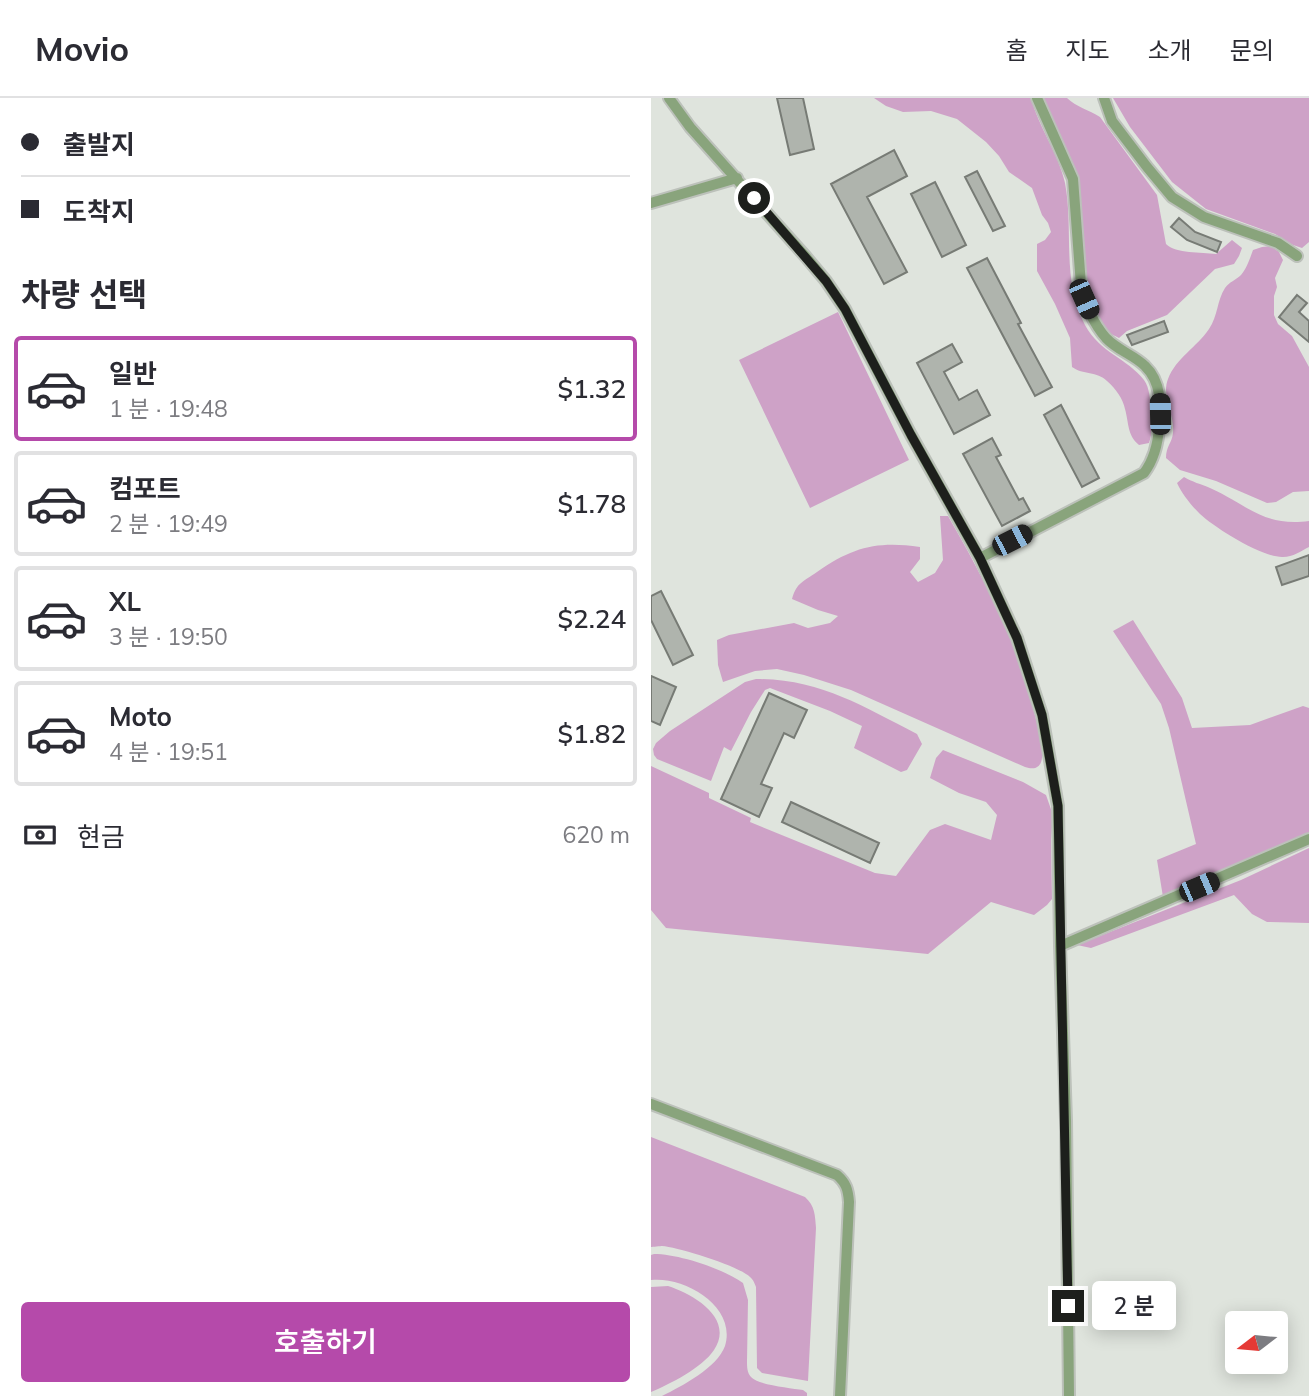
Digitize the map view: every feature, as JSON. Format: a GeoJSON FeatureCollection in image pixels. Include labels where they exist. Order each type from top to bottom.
{"type":"FeatureCollection","features":[{"type":"Feature","properties":{"kind":"street"},"geometry":{"type":"LineString","coordinates":[[669,98],[690,127],[826,281],[845,309],[980,558],[1017,638],[1042,715],[1058,806],[1066,1120],[1069,1396]]}},
{"type":"Feature","properties":{"kind":"street"},"geometry":{"type":"LineString","coordinates":[[980,558],[1144,473],[1150,466],[1159,432],[1160,400],[1152,375],[1145,366],[1105,337],[1091,317],[1084,299],[1073,179],[1037,98]]}},
{"type":"Feature","properties":{"kind":"street"},"geometry":{"type":"LineString","coordinates":[[1104,98],[1112,121],[1173,197],[1204,217],[1278,243],[1297,256]]}},
{"type":"Feature","properties":{"kind":"street"},"geometry":{"type":"LineString","coordinates":[[651,203],[737,178]]}},
{"type":"Feature","properties":{"kind":"street"},"geometry":{"type":"LineString","coordinates":[[1060,946],[1309,839]]}},
{"type":"Feature","properties":{"kind":"street"},"geometry":{"type":"LineString","coordinates":[[651,1104],[837,1175],[844,1181],[848,1188],[849,1202],[840,1396]]}},
{"type":"Feature","properties":{"kind":"shaded area"},"geometry":{"type":"Polygon","coordinates":[[[874,98],[1031,98],[1065,183],[1070,273],[1078,308],[1085,325],[1098,342],[1130,366],[1146,383],[1152,419],[1149,443],[1139,445],[1132,437],[1123,402],[1110,384],[1099,376],[1072,367],[1070,338],[1037,271],[1037,244],[1045,240],[1051,232],[1032,188],[1009,172],[986,142],[957,119],[931,111],[903,112],[874,98]]]}},
{"type":"Feature","properties":{"kind":"shaded area"},"geometry":{"type":"Polygon","coordinates":[[[1042,98],[1067,98],[1100,117],[1157,195],[1166,244],[1182,251],[1216,254],[1232,240],[1242,248],[1234,264],[1215,269],[1167,315],[1127,331],[1119,338],[1109,333],[1096,316],[1086,287],[1077,175],[1042,98]]]}},
{"type":"Feature","properties":{"kind":"shaded area"},"geometry":{"type":"Polygon","coordinates":[[[1113,98],[1309,98],[1309,242],[1302,248],[1275,234],[1206,209],[1172,182],[1130,127],[1113,98]]]}},
{"type":"Feature","properties":{"kind":"shaded area"},"geometry":{"type":"Polygon","coordinates":[[[1271,246],[1279,252],[1283,260],[1275,278],[1277,287],[1274,315],[1278,324],[1292,336],[1309,367],[1309,491],[1293,492],[1276,502],[1267,503],[1216,481],[1180,470],[1166,458],[1173,426],[1166,386],[1181,359],[1212,324],[1225,288],[1243,272],[1253,250],[1271,246]]]}},
{"type":"Feature","properties":{"kind":"shaded area"},"geometry":{"type":"Polygon","coordinates":[[[838,312],[909,460],[810,508],[739,360],[838,312]]]}},
{"type":"Feature","properties":{"kind":"shaded area"},"geometry":{"type":"Polygon","coordinates":[[[1184,477],[1267,518],[1293,522],[1309,521],[1309,547],[1283,557],[1264,553],[1240,541],[1207,520],[1193,507],[1177,483],[1184,477]]]}},
{"type":"Feature","properties":{"kind":"shaded area"},"geometry":{"type":"Polygon","coordinates":[[[940,516],[948,516],[1010,638],[1023,673],[1042,745],[1039,766],[1025,767],[851,690],[804,675],[777,669],[755,671],[723,682],[718,665],[717,640],[729,635],[794,623],[808,628],[830,623],[838,616],[792,599],[801,583],[842,557],[878,546],[920,547],[920,559],[910,572],[918,582],[935,573],[943,560],[940,516]]]}},
{"type":"Feature","properties":{"kind":"shaded area"},"geometry":{"type":"Polygon","coordinates":[[[1133,620],[1182,698],[1192,728],[1250,725],[1303,706],[1309,708],[1309,834],[1163,897],[1157,860],[1196,844],[1161,704],[1113,631],[1133,620]]]}},
{"type":"Feature","properties":{"kind":"shaded area"},"geometry":{"type":"Polygon","coordinates":[[[756,679],[800,684],[840,696],[917,734],[922,744],[907,770],[901,772],[854,748],[862,726],[770,688],[765,690],[751,712],[731,751],[724,747],[711,781],[657,759],[653,749],[670,731],[745,682],[756,679]]]}},
{"type":"Feature","properties":{"kind":"shaded area"},"geometry":{"type":"Polygon","coordinates":[[[943,750],[1023,782],[1046,795],[1053,815],[1052,899],[1034,915],[991,902],[928,954],[666,928],[651,910],[651,766],[709,793],[709,798],[751,818],[750,822],[875,873],[896,876],[930,830],[945,824],[991,840],[997,815],[986,802],[959,793],[930,778],[936,758],[943,750]]]}},
{"type":"Feature","properties":{"kind":"shaded area"},"geometry":{"type":"Polygon","coordinates":[[[1309,848],[1309,923],[1267,922],[1252,914],[1234,895],[1091,948],[1077,945],[1241,880],[1309,848]]]}},
{"type":"Feature","properties":{"kind":"shaded area"},"geometry":{"type":"Polygon","coordinates":[[[651,1137],[805,1197],[813,1207],[816,1228],[808,1381],[762,1373],[757,1368],[756,1287],[750,1277],[694,1253],[670,1247],[651,1247],[651,1137]]]}},
{"type":"Feature","properties":{"kind":"shaded area"},"geometry":{"type":"Polygon","coordinates":[[[651,1255],[701,1263],[743,1283],[748,1300],[747,1369],[750,1375],[767,1384],[803,1390],[807,1396],[662,1396],[698,1376],[715,1362],[725,1346],[727,1332],[716,1306],[705,1296],[678,1283],[651,1280],[651,1255]]]}},
{"type":"Feature","properties":{"kind":"shaded area"},"geometry":{"type":"Polygon","coordinates":[[[668,1286],[689,1295],[708,1309],[719,1328],[719,1338],[714,1350],[702,1363],[651,1392],[651,1287],[668,1286]]]}},
{"type":"Feature","properties":{"kind":"building"},"geometry":{"type":"Polygon","coordinates":[[[777,98],[803,98],[814,149],[790,155],[777,98]]]}},
{"type":"Feature","properties":{"kind":"building"},"geometry":{"type":"Polygon","coordinates":[[[894,150],[907,176],[867,197],[907,272],[884,284],[831,184],[894,150]]]}},
{"type":"Feature","properties":{"kind":"building"},"geometry":{"type":"Polygon","coordinates":[[[977,171],[1005,226],[993,231],[965,177],[977,171]]]}},
{"type":"Feature","properties":{"kind":"building"},"geometry":{"type":"Polygon","coordinates":[[[935,182],[966,245],[942,257],[911,194],[935,182]]]}},
{"type":"Feature","properties":{"kind":"building"},"geometry":{"type":"Polygon","coordinates":[[[1179,218],[1195,232],[1221,242],[1217,252],[1187,240],[1171,227],[1179,218]]]}},
{"type":"Feature","properties":{"kind":"building"},"geometry":{"type":"Polygon","coordinates":[[[987,258],[1052,387],[1035,396],[967,268],[987,258]]]}},
{"type":"Feature","properties":{"kind":"building"},"geometry":{"type":"Polygon","coordinates":[[[1297,295],[1307,303],[1299,312],[1309,321],[1309,342],[1279,317],[1297,295]]]}},
{"type":"Feature","properties":{"kind":"building"},"geometry":{"type":"Polygon","coordinates":[[[1164,321],[1168,332],[1132,345],[1127,335],[1164,321]]]}},
{"type":"Feature","properties":{"kind":"building"},"geometry":{"type":"Polygon","coordinates":[[[952,344],[962,362],[944,372],[959,400],[977,390],[990,415],[954,434],[917,363],[952,344]]]}},
{"type":"Feature","properties":{"kind":"building"},"geometry":{"type":"Polygon","coordinates":[[[1061,405],[1099,478],[1082,487],[1044,415],[1061,405]]]}},
{"type":"Feature","properties":{"kind":"building"},"geometry":{"type":"Polygon","coordinates":[[[992,438],[1001,455],[996,457],[1019,500],[1023,498],[1030,511],[1002,526],[963,454],[992,438]]]}},
{"type":"Feature","properties":{"kind":"building"},"geometry":{"type":"Polygon","coordinates":[[[1309,555],[1309,576],[1282,585],[1276,567],[1309,555]]]}},
{"type":"Feature","properties":{"kind":"building"},"geometry":{"type":"Polygon","coordinates":[[[661,591],[693,655],[673,665],[651,620],[651,596],[661,591]]]}},
{"type":"Feature","properties":{"kind":"building"},"geometry":{"type":"Polygon","coordinates":[[[651,676],[676,687],[660,725],[651,721],[651,676]]]}},
{"type":"Feature","properties":{"kind":"building"},"geometry":{"type":"Polygon","coordinates":[[[769,693],[807,710],[794,738],[784,733],[761,784],[772,788],[759,817],[721,799],[769,693]]]}},
{"type":"Feature","properties":{"kind":"building"},"geometry":{"type":"Polygon","coordinates":[[[791,802],[879,843],[870,863],[782,822],[791,802]]]}},
{"type":"Feature","properties":{"kind":"route"},"geometry":{"type":"LineString","coordinates":[[754,198],[826,281],[845,309],[980,558],[1017,638],[1042,715],[1058,806],[1068,1306]]}}]}
